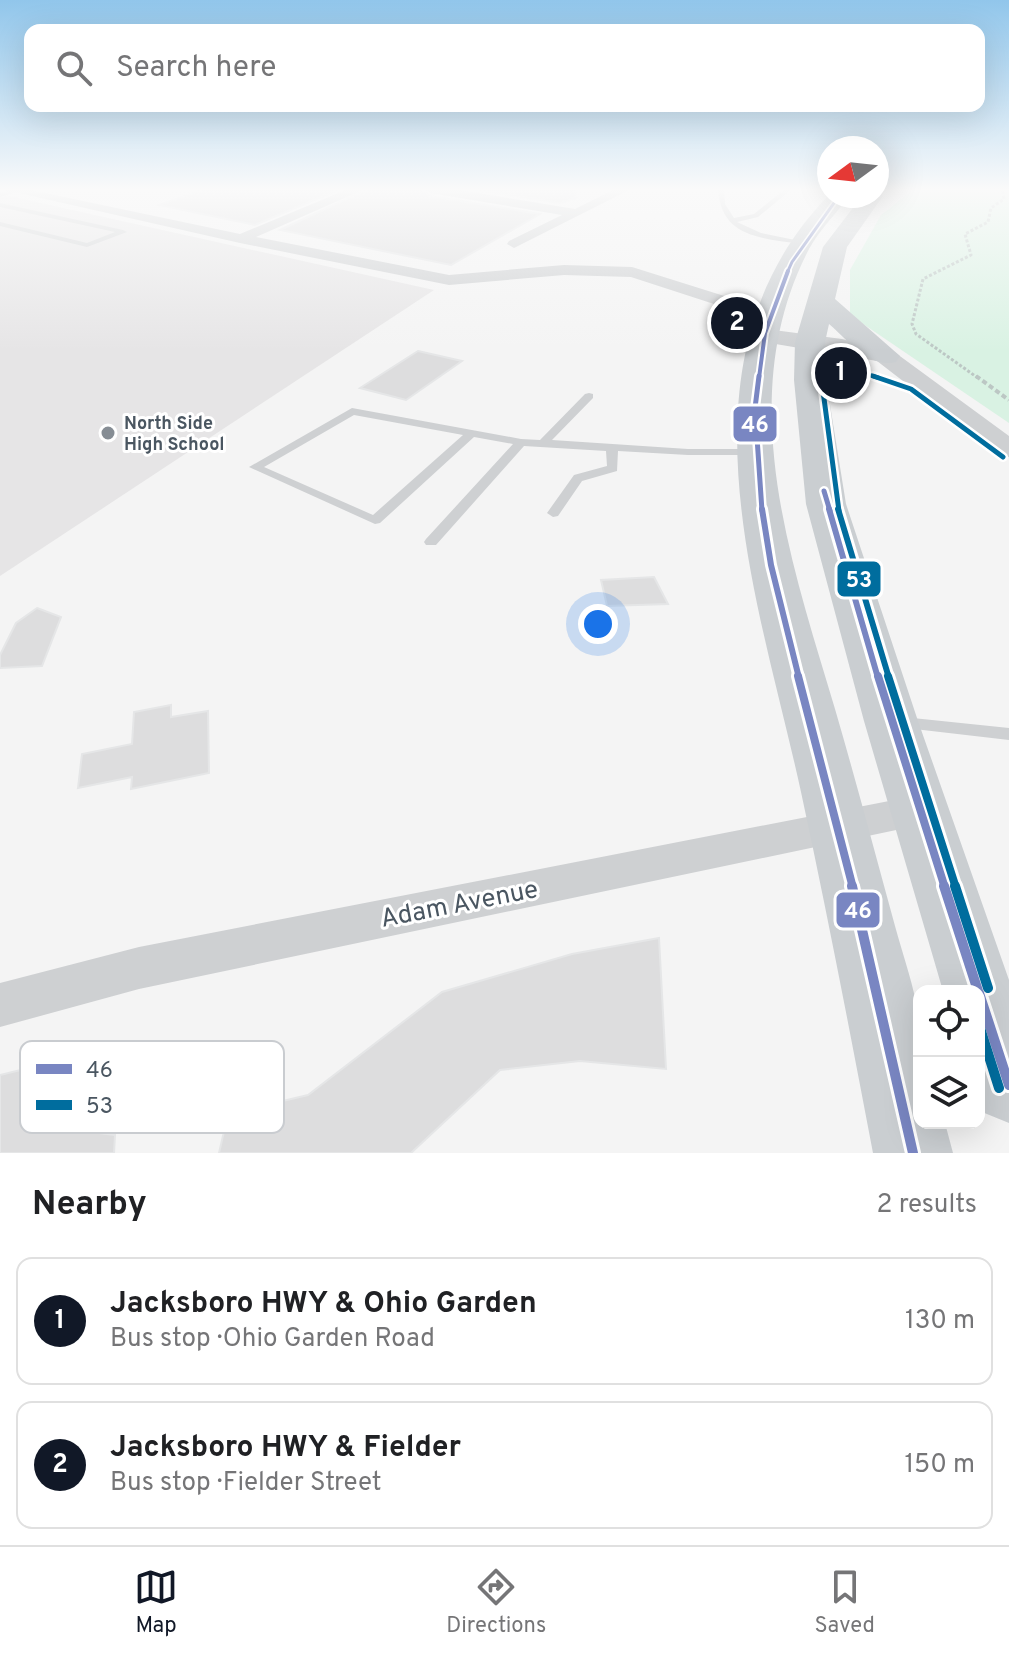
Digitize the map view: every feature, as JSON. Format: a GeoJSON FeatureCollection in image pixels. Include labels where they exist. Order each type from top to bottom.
{"type":"FeatureCollection","features":[{"type":"Feature","properties":{"kind":"main road"},"geometry":{"type":"LineString","coordinates":[[801,243],[780,283],[784,339],[810,380],[826,504],[891,721],[977,985]]}},
{"type":"Feature","properties":{"kind":"main road"},"geometry":{"type":"LineString","coordinates":[[838,243],[821,299],[784,339],[756,397],[754,452],[763,528],[839,827],[913,1153]]}},
{"type":"Feature","properties":{"kind":"main road"},"geometry":{"type":"LineString","coordinates":[[821,299],[832,313],[885,356]]}},
{"type":"Feature","properties":{"kind":"main road"},"geometry":{"type":"LineString","coordinates":[[985,1011],[1009,1085]]}},
{"type":"Feature","properties":{"kind":"street"},"geometry":{"type":"LineString","coordinates":[[259,243],[449,280],[564,270],[632,272],[784,339],[916,380]]}},
{"type":"Feature","properties":{"kind":"street"},"geometry":{"type":"LineString","coordinates":[[784,339],[885,356],[1009,449]]}},
{"type":"Feature","properties":{"kind":"street","name":"Adam Avenue"},"geometry":{"type":"LineString","coordinates":[[0,1005],[139,968],[920,810]]}},
{"type":"Feature","properties":{"kind":"lane"},"geometry":{"type":"LineString","coordinates":[[543,443],[589,396]]}},
{"type":"Feature","properties":{"kind":"lane"},"geometry":{"type":"LineString","coordinates":[[472,433],[375,520],[255,467],[352,411],[472,433],[521,442],[754,452]]}},
{"type":"Feature","properties":{"kind":"lane"},"geometry":{"type":"LineString","coordinates":[[431,542],[521,442]]}},
{"type":"Feature","properties":{"kind":"lane"},"geometry":{"type":"LineString","coordinates":[[553,513],[578,478],[613,468],[612,447]]}},
{"type":"Feature","properties":{"kind":"lane"},"geometry":{"type":"LineString","coordinates":[[891,721],[1009,734]]}},
{"type":"Feature","properties":{"kind":"path"},"geometry":{"type":"LineString","coordinates":[[968,243],[971,255],[923,279],[912,324],[916,334],[1009,400]]}},
{"type":"Feature","properties":{"kind":"shaded area","name":"North Side High School"},"geometry":{"type":"Polygon","coordinates":[[[0,243],[221,243],[434,290],[0,576],[0,243]]]}},
{"type":"Feature","properties":{"kind":"green space"},"geometry":{"type":"Polygon","coordinates":[[[865,243],[1009,243],[1009,423],[850,315],[850,270],[865,243]]]}},
{"type":"Feature","properties":{"kind":"building"},"geometry":{"type":"Polygon","coordinates":[[[343,243],[490,243],[451,265],[343,243]]]}},
{"type":"Feature","properties":{"kind":"building"},"geometry":{"type":"Polygon","coordinates":[[[418,351],[462,361],[406,400],[360,388],[418,351]]]}},
{"type":"Feature","properties":{"kind":"building"},"geometry":{"type":"Polygon","coordinates":[[[654,577],[668,604],[607,606],[601,580],[654,577]]]}},
{"type":"Feature","properties":{"kind":"building"},"geometry":{"type":"Polygon","coordinates":[[[37,608],[61,617],[42,666],[0,668],[0,655],[16,623],[37,608]]]}},
{"type":"Feature","properties":{"kind":"building"},"geometry":{"type":"Polygon","coordinates":[[[171,705],[171,717],[208,711],[209,773],[131,789],[132,777],[78,788],[82,754],[132,744],[134,712],[171,705]]]}},
{"type":"Feature","properties":{"kind":"building"},"geometry":{"type":"Polygon","coordinates":[[[659,938],[666,1069],[580,1061],[500,1070],[411,1153],[219,1153],[224,1133],[284,1133],[284,1101],[308,1095],[442,992],[572,954],[659,938]]]}},
{"type":"Feature","properties":{"kind":"building"},"geometry":{"type":"Polygon","coordinates":[[[20,1070],[20,1133],[115,1135],[114,1153],[0,1153],[0,1075],[20,1070]]]}},
{"type":"Feature","properties":{"kind":"transit line","name":"46"},"geometry":{"type":"LineString","coordinates":[[806,243],[792,262],[765,333],[755,408],[758,486],[771,565],[841,839],[913,1153]]}},
{"type":"Feature","properties":{"kind":"transit line","name":"53"},"geometry":{"type":"LineString","coordinates":[[988,988],[901,718],[836,502],[820,364],[851,369],[911,389],[1003,457]]}},
{"type":"Feature","properties":{"kind":"transit line","name":"46"},"geometry":{"type":"LineString","coordinates":[[824,491],[891,721],[976,985]]}},
{"type":"Feature","properties":{"kind":"transit line","name":"46"},"geometry":{"type":"LineString","coordinates":[[985,1011],[1009,1085]]}},
{"type":"Feature","properties":{"kind":"transit line","name":"53"},"geometry":{"type":"LineString","coordinates":[[985,1044],[999,1088]]}},
{"type":"Feature","properties":{"kind":"place","name":"Jacksboro HWY & Fielder"},"geometry":{"type":"Point","coordinates":[737,323]}},
{"type":"Feature","properties":{"kind":"place","name":"Jacksboro HWY & Ohio Garden"},"geometry":{"type":"Point","coordinates":[841,373]}},
{"type":"Feature","properties":{"kind":"place","name":"North Side High School"},"geometry":{"type":"Point","coordinates":[108,433]}}]}
